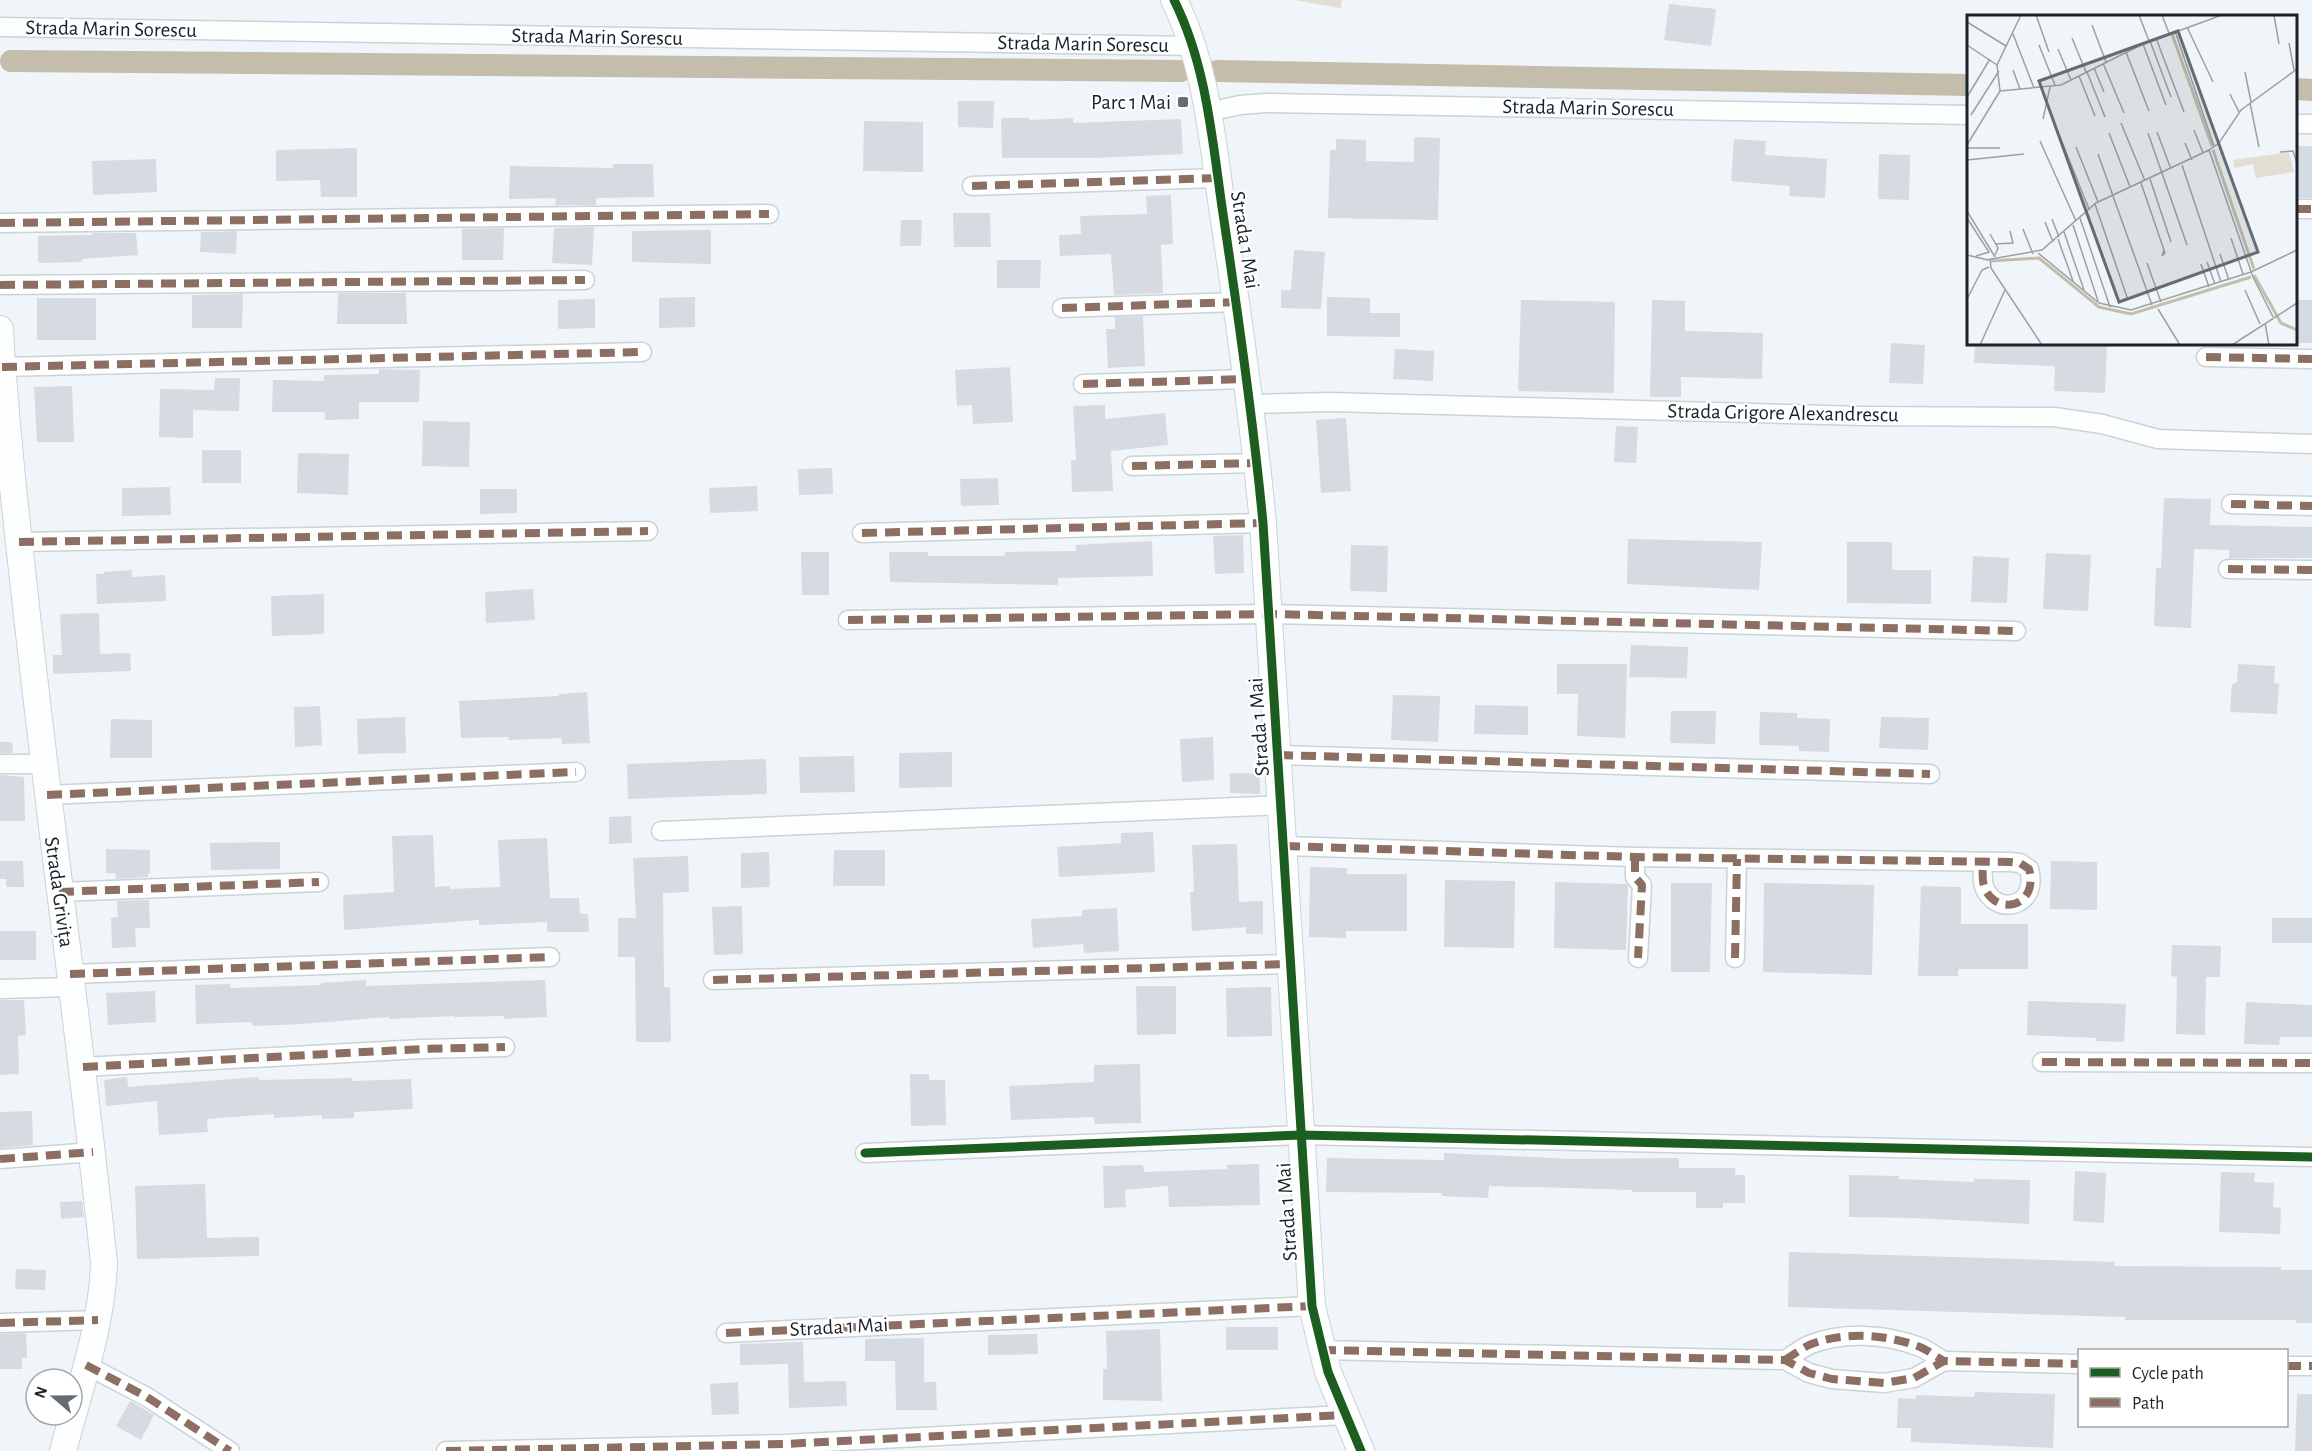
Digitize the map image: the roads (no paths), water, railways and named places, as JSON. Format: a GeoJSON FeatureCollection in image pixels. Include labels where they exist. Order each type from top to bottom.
{"type":"FeatureCollection","features":[{"type":"Feature","properties":{"kind":"street","name":"Strada 1 Mai"},"geometry":{"type":"LineString","coordinates":[[1174,0],[1194,46],[1208,112],[1250,392],[1263,523],[1285,846],[1300,1135],[1312,1306],[1321,1350],[1361,1451]]}},
{"type":"Feature","properties":{"kind":"street","name":"Strada Marin Sorescu"},"geometry":{"type":"LineString","coordinates":[[0,27],[1194,46]]}},
{"type":"Feature","properties":{"kind":"street","name":"Strada Marin Sorescu"},"geometry":{"type":"LineString","coordinates":[[1208,112],[1240,105],[1266,103],[1967,115]]}},
{"type":"Feature","properties":{"kind":"street","name":"Strada 1 Mai"},"geometry":{"type":"LineString","coordinates":[[972,186],[1218,178]]}},
{"type":"Feature","properties":{"kind":"street"},"geometry":{"type":"LineString","coordinates":[[0,222],[769,214]]}},
{"type":"Feature","properties":{"kind":"street"},"geometry":{"type":"LineString","coordinates":[[0,285],[585,280]]}},
{"type":"Feature","properties":{"kind":"street","name":"Strada 1 Mai"},"geometry":{"type":"LineString","coordinates":[[1062,308],[1237,302]]}},
{"type":"Feature","properties":{"kind":"street","name":"Strada Grivița"},"geometry":{"type":"LineString","coordinates":[[0,329],[19,542],[46,795],[83,1067],[104,1263],[103,1293],[98,1320],[63,1451]]}},
{"type":"Feature","properties":{"kind":"street"},"geometry":{"type":"LineString","coordinates":[[2,367],[642,352]]}},
{"type":"Feature","properties":{"kind":"street"},"geometry":{"type":"LineString","coordinates":[[2205,357],[2312,359]]}},
{"type":"Feature","properties":{"kind":"street"},"geometry":{"type":"LineString","coordinates":[[1083,384],[1250,392]]}},
{"type":"Feature","properties":{"kind":"street","name":"Strada Grigore Alexandrescu"},"geometry":{"type":"LineString","coordinates":[[1250,392],[1329,402],[1864,416],[2054,417],[2102,424],[2158,439],[2312,444]]}},
{"type":"Feature","properties":{"kind":"street"},"geometry":{"type":"LineString","coordinates":[[1132,466],[1257,463]]}},
{"type":"Feature","properties":{"kind":"street"},"geometry":{"type":"LineString","coordinates":[[2231,504],[2312,506]]}},
{"type":"Feature","properties":{"kind":"street"},"geometry":{"type":"LineString","coordinates":[[862,533],[1263,523]]}},
{"type":"Feature","properties":{"kind":"street"},"geometry":{"type":"LineString","coordinates":[[19,542],[648,531]]}},
{"type":"Feature","properties":{"kind":"street"},"geometry":{"type":"LineString","coordinates":[[2228,569],[2312,570]]}},
{"type":"Feature","properties":{"kind":"street"},"geometry":{"type":"LineString","coordinates":[[848,620],[1269,614],[2016,631]]}},
{"type":"Feature","properties":{"kind":"street"},"geometry":{"type":"LineString","coordinates":[[1278,755],[1930,774]]}},
{"type":"Feature","properties":{"kind":"street"},"geometry":{"type":"LineString","coordinates":[[0,764],[43,764]]}},
{"type":"Feature","properties":{"kind":"street"},"geometry":{"type":"LineString","coordinates":[[46,795],[576,772]]}},
{"type":"Feature","properties":{"kind":"street"},"geometry":{"type":"LineString","coordinates":[[661,831],[1282,805]]}},
{"type":"Feature","properties":{"kind":"street"},"geometry":{"type":"LineString","coordinates":[[1285,846],[1635,857],[1983,862]]}},
{"type":"Feature","properties":{"kind":"street"},"geometry":{"type":"LineString","coordinates":[[1635,857],[1635,877],[1642,885],[1638,958]]}},
{"type":"Feature","properties":{"kind":"street"},"geometry":{"type":"LineString","coordinates":[[1735,958],[1737,859]]}},
{"type":"Feature","properties":{"kind":"street"},"geometry":{"type":"LineString","coordinates":[[59,892],[319,882]]}},
{"type":"Feature","properties":{"kind":"street"},"geometry":{"type":"LineString","coordinates":[[0,989],[71,981],[550,957]]}},
{"type":"Feature","properties":{"kind":"street"},"geometry":{"type":"LineString","coordinates":[[713,980],[1292,964]]}},
{"type":"Feature","properties":{"kind":"street"},"geometry":{"type":"LineString","coordinates":[[83,1067],[422,1049],[505,1047]]}},
{"type":"Feature","properties":{"kind":"street"},"geometry":{"type":"LineString","coordinates":[[2042,1062],[2312,1063]]}},
{"type":"Feature","properties":{"kind":"street"},"geometry":{"type":"LineString","coordinates":[[865,1153],[1300,1135],[2312,1158]]}},
{"type":"Feature","properties":{"kind":"street"},"geometry":{"type":"LineString","coordinates":[[0,1159],[93,1152]]}},
{"type":"Feature","properties":{"kind":"street","name":"Strada 1 Mai"},"geometry":{"type":"LineString","coordinates":[[726,1332],[1312,1306]]}},
{"type":"Feature","properties":{"kind":"street"},"geometry":{"type":"LineString","coordinates":[[0,1323],[98,1320]]}},
{"type":"Feature","properties":{"kind":"street"},"geometry":{"type":"LineString","coordinates":[[1785,1360],[1807,1346],[1826,1339],[1851,1336],[1898,1340],[1922,1348],[1944,1362]]}},
{"type":"Feature","properties":{"kind":"street"},"geometry":{"type":"LineString","coordinates":[[1321,1350],[1785,1360],[1809,1373],[1832,1379],[1884,1383],[1914,1378],[1944,1362],[2078,1364]]}},
{"type":"Feature","properties":{"kind":"street"},"geometry":{"type":"LineString","coordinates":[[86,1365],[155,1402],[231,1451]]}},
{"type":"Feature","properties":{"kind":"street"},"geometry":{"type":"LineString","coordinates":[[2288,1366],[2312,1366]]}},
{"type":"Feature","properties":{"kind":"street"},"geometry":{"type":"LineString","coordinates":[[446,1451],[784,1444],[1345,1415]]}},
{"type":"Feature","properties":{"kind":"waterway"},"geometry":{"type":"LineString","coordinates":[[11,61],[1181,71]]}},
{"type":"Feature","properties":{"kind":"waterway"},"geometry":{"type":"LineString","coordinates":[[1217,71],[1967,85]]}},
{"type":"Feature","properties":{"kind":"waterway"},"geometry":{"type":"LineString","coordinates":[[2297,89],[2312,90]]}},
{"type":"Feature","properties":{"kind":"place","name":"Parc 1 Mai"},"geometry":{"type":"Point","coordinates":[1183,102]}}]}
